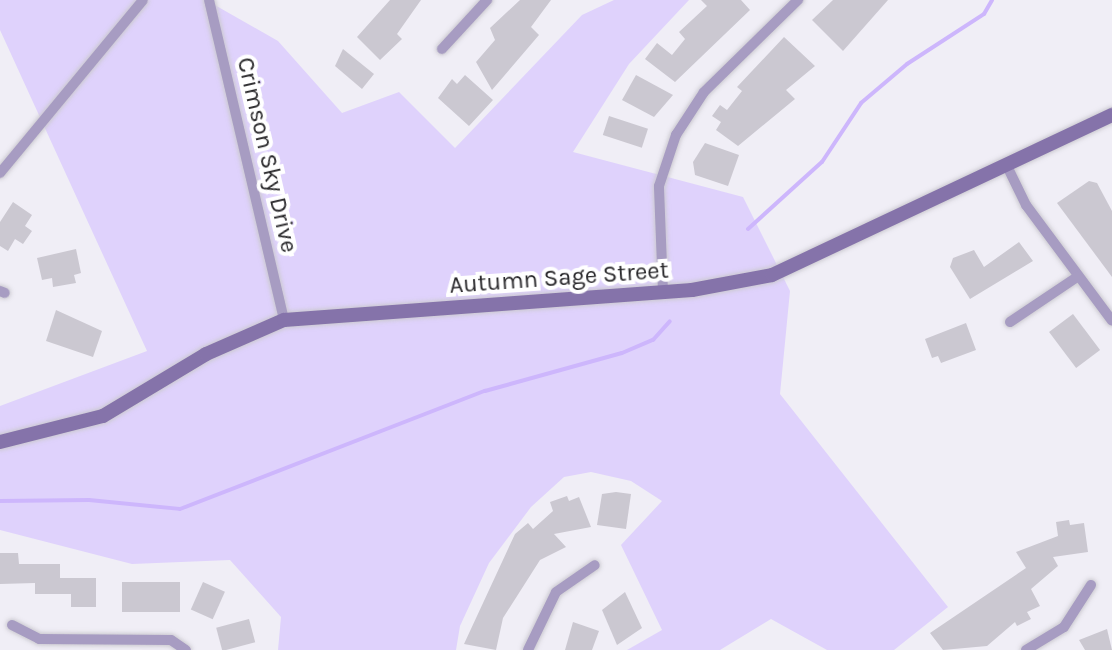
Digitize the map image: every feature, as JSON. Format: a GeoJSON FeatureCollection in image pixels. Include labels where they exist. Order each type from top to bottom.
{"type":"FeatureCollection","features":[{"type":"Feature","properties":{"kind":"street"},"geometry":{"type":"LineString","coordinates":[[0,173],[143,0]]}},
{"type":"Feature","properties":{"kind":"street","name":"Crimson Sky Drive"},"geometry":{"type":"LineString","coordinates":[[209,0],[284,320]]}},
{"type":"Feature","properties":{"kind":"street"},"geometry":{"type":"LineString","coordinates":[[442,49],[487,0]]}},
{"type":"Feature","properties":{"kind":"street"},"geometry":{"type":"LineString","coordinates":[[663,292],[659,186],[676,135],[704,92],[798,0]]}},
{"type":"Feature","properties":{"kind":"street","name":"Autumn Sage Street"},"geometry":{"type":"LineString","coordinates":[[0,442],[103,416],[206,354],[284,320],[663,292],[772,275],[837,250],[1006,164],[1112,115]]}},
{"type":"Feature","properties":{"kind":"street"},"geometry":{"type":"LineString","coordinates":[[1006,164],[1026,205],[1112,321]]}},
{"type":"Feature","properties":{"kind":"street"},"geometry":{"type":"LineString","coordinates":[[1010,322],[1077,277]]}},
{"type":"Feature","properties":{"kind":"street"},"geometry":{"type":"LineString","coordinates":[[528,650],[556,592],[595,565]]}},
{"type":"Feature","properties":{"kind":"street"},"geometry":{"type":"LineString","coordinates":[[1026,650],[1064,627],[1091,585]]}},
{"type":"Feature","properties":{"kind":"street"},"geometry":{"type":"LineString","coordinates":[[12,625],[39,639],[171,640],[186,650]]}},
{"type":"Feature","properties":{"kind":"shaded area"},"geometry":{"type":"Polygon","coordinates":[[[0,0],[206,0],[278,41],[342,113],[399,92],[455,148],[582,15],[614,0],[689,0],[629,64],[573,152],[743,197],[790,291],[780,394],[948,607],[894,650],[827,650],[771,619],[720,650],[627,650],[662,630],[621,545],[662,501],[631,481],[591,472],[564,477],[531,507],[489,563],[460,626],[456,650],[278,650],[281,617],[230,560],[132,564],[0,530],[0,406],[147,351],[0,30],[0,0]]]}},
{"type":"Feature","properties":{"kind":"building"},"geometry":{"type":"Polygon","coordinates":[[[390,0],[421,0],[397,34],[402,39],[380,60],[357,37],[390,0]]]}},
{"type":"Feature","properties":{"kind":"building"},"geometry":{"type":"Polygon","coordinates":[[[520,0],[551,0],[531,27],[539,35],[492,90],[476,62],[495,40],[490,28],[520,0]]]}},
{"type":"Feature","properties":{"kind":"building"},"geometry":{"type":"Polygon","coordinates":[[[701,0],[741,0],[750,10],[675,82],[645,59],[657,43],[672,55],[685,39],[679,32],[707,6],[701,0]]]}},
{"type":"Feature","properties":{"kind":"building"},"geometry":{"type":"Polygon","coordinates":[[[833,0],[888,0],[843,51],[812,20],[833,0]]]}},
{"type":"Feature","properties":{"kind":"building"},"geometry":{"type":"Polygon","coordinates":[[[784,37],[815,66],[786,90],[795,99],[738,146],[716,130],[721,122],[712,116],[720,105],[727,110],[742,91],[737,87],[784,37]]]}},
{"type":"Feature","properties":{"kind":"building"},"geometry":{"type":"Polygon","coordinates":[[[343,49],[374,74],[362,89],[335,66],[343,49]]]}},
{"type":"Feature","properties":{"kind":"building"},"geometry":{"type":"Polygon","coordinates":[[[465,75],[493,100],[469,126],[438,98],[452,79],[457,84],[465,75]]]}},
{"type":"Feature","properties":{"kind":"building"},"geometry":{"type":"Polygon","coordinates":[[[636,75],[673,95],[654,117],[622,100],[636,75]]]}},
{"type":"Feature","properties":{"kind":"building"},"geometry":{"type":"Polygon","coordinates":[[[609,116],[648,129],[642,148],[603,135],[609,116]]]}},
{"type":"Feature","properties":{"kind":"building"},"geometry":{"type":"Polygon","coordinates":[[[705,143],[739,155],[728,186],[695,175],[693,162],[705,143]]]}},
{"type":"Feature","properties":{"kind":"building"},"geometry":{"type":"Polygon","coordinates":[[[1089,181],[1097,183],[1112,211],[1112,277],[1057,203],[1089,181]]]}},
{"type":"Feature","properties":{"kind":"building"},"geometry":{"type":"Polygon","coordinates":[[[13,202],[32,215],[25,226],[32,231],[23,244],[15,239],[8,251],[0,246],[0,222],[13,202]]]}},
{"type":"Feature","properties":{"kind":"building"},"geometry":{"type":"Polygon","coordinates":[[[1019,242],[1033,261],[970,299],[950,267],[953,258],[974,250],[984,267],[1019,242]]]}},
{"type":"Feature","properties":{"kind":"building"},"geometry":{"type":"Polygon","coordinates":[[[76,249],[81,273],[74,275],[76,283],[53,287],[52,278],[42,280],[37,258],[76,249]]]}},
{"type":"Feature","properties":{"kind":"building"},"geometry":{"type":"Polygon","coordinates":[[[56,310],[102,331],[93,357],[46,341],[56,310]]]}},
{"type":"Feature","properties":{"kind":"building"},"geometry":{"type":"Polygon","coordinates":[[[1073,314],[1100,350],[1076,368],[1049,332],[1073,314]]]}},
{"type":"Feature","properties":{"kind":"building"},"geometry":{"type":"Polygon","coordinates":[[[966,323],[976,350],[941,363],[938,356],[932,358],[925,339],[966,323]]]}},
{"type":"Feature","properties":{"kind":"building"},"geometry":{"type":"Polygon","coordinates":[[[602,494],[631,494],[626,529],[597,525],[602,494]]]}},
{"type":"Feature","properties":{"kind":"building"},"geometry":{"type":"Polygon","coordinates":[[[567,496],[569,501],[579,497],[591,527],[554,534],[566,547],[540,560],[503,618],[496,650],[464,644],[515,534],[528,523],[533,529],[553,511],[550,502],[567,496]]]}},
{"type":"Feature","properties":{"kind":"building"},"geometry":{"type":"Polygon","coordinates":[[[1069,520],[1070,525],[1084,523],[1088,552],[1053,557],[1058,566],[1031,589],[1040,606],[1027,612],[1031,619],[1017,626],[1015,622],[987,646],[943,650],[930,633],[1026,568],[1016,552],[1058,536],[1056,522],[1069,520]]]}},
{"type":"Feature","properties":{"kind":"building"},"geometry":{"type":"Polygon","coordinates":[[[0,553],[18,553],[19,564],[60,564],[60,578],[96,578],[96,607],[71,607],[71,594],[35,594],[35,583],[0,584],[0,553]]]}},
{"type":"Feature","properties":{"kind":"building"},"geometry":{"type":"Polygon","coordinates":[[[122,582],[180,582],[180,612],[122,612],[122,582]]]}},
{"type":"Feature","properties":{"kind":"building"},"geometry":{"type":"Polygon","coordinates":[[[203,582],[225,592],[213,619],[191,609],[203,582]]]}},
{"type":"Feature","properties":{"kind":"building"},"geometry":{"type":"Polygon","coordinates":[[[625,592],[642,628],[617,645],[602,610],[625,592]]]}},
{"type":"Feature","properties":{"kind":"building"},"geometry":{"type":"Polygon","coordinates":[[[249,619],[255,642],[222,650],[216,628],[249,619]]]}},
{"type":"Feature","properties":{"kind":"building"},"geometry":{"type":"Polygon","coordinates":[[[573,622],[599,631],[592,650],[565,650],[573,622]]]}},
{"type":"Feature","properties":{"kind":"building"},"geometry":{"type":"Polygon","coordinates":[[[1107,629],[1112,650],[1085,650],[1079,640],[1107,629]]]}},
{"type":"Feature","properties":{"kind":"waterway"},"geometry":{"type":"LineString","coordinates":[[748,229],[822,162],[861,103],[907,64],[984,14],[992,0]]}},
{"type":"Feature","properties":{"kind":"waterway"},"geometry":{"type":"LineString","coordinates":[[0,501],[89,500],[180,509],[485,391],[622,353],[653,340],[670,321]]}}]}
